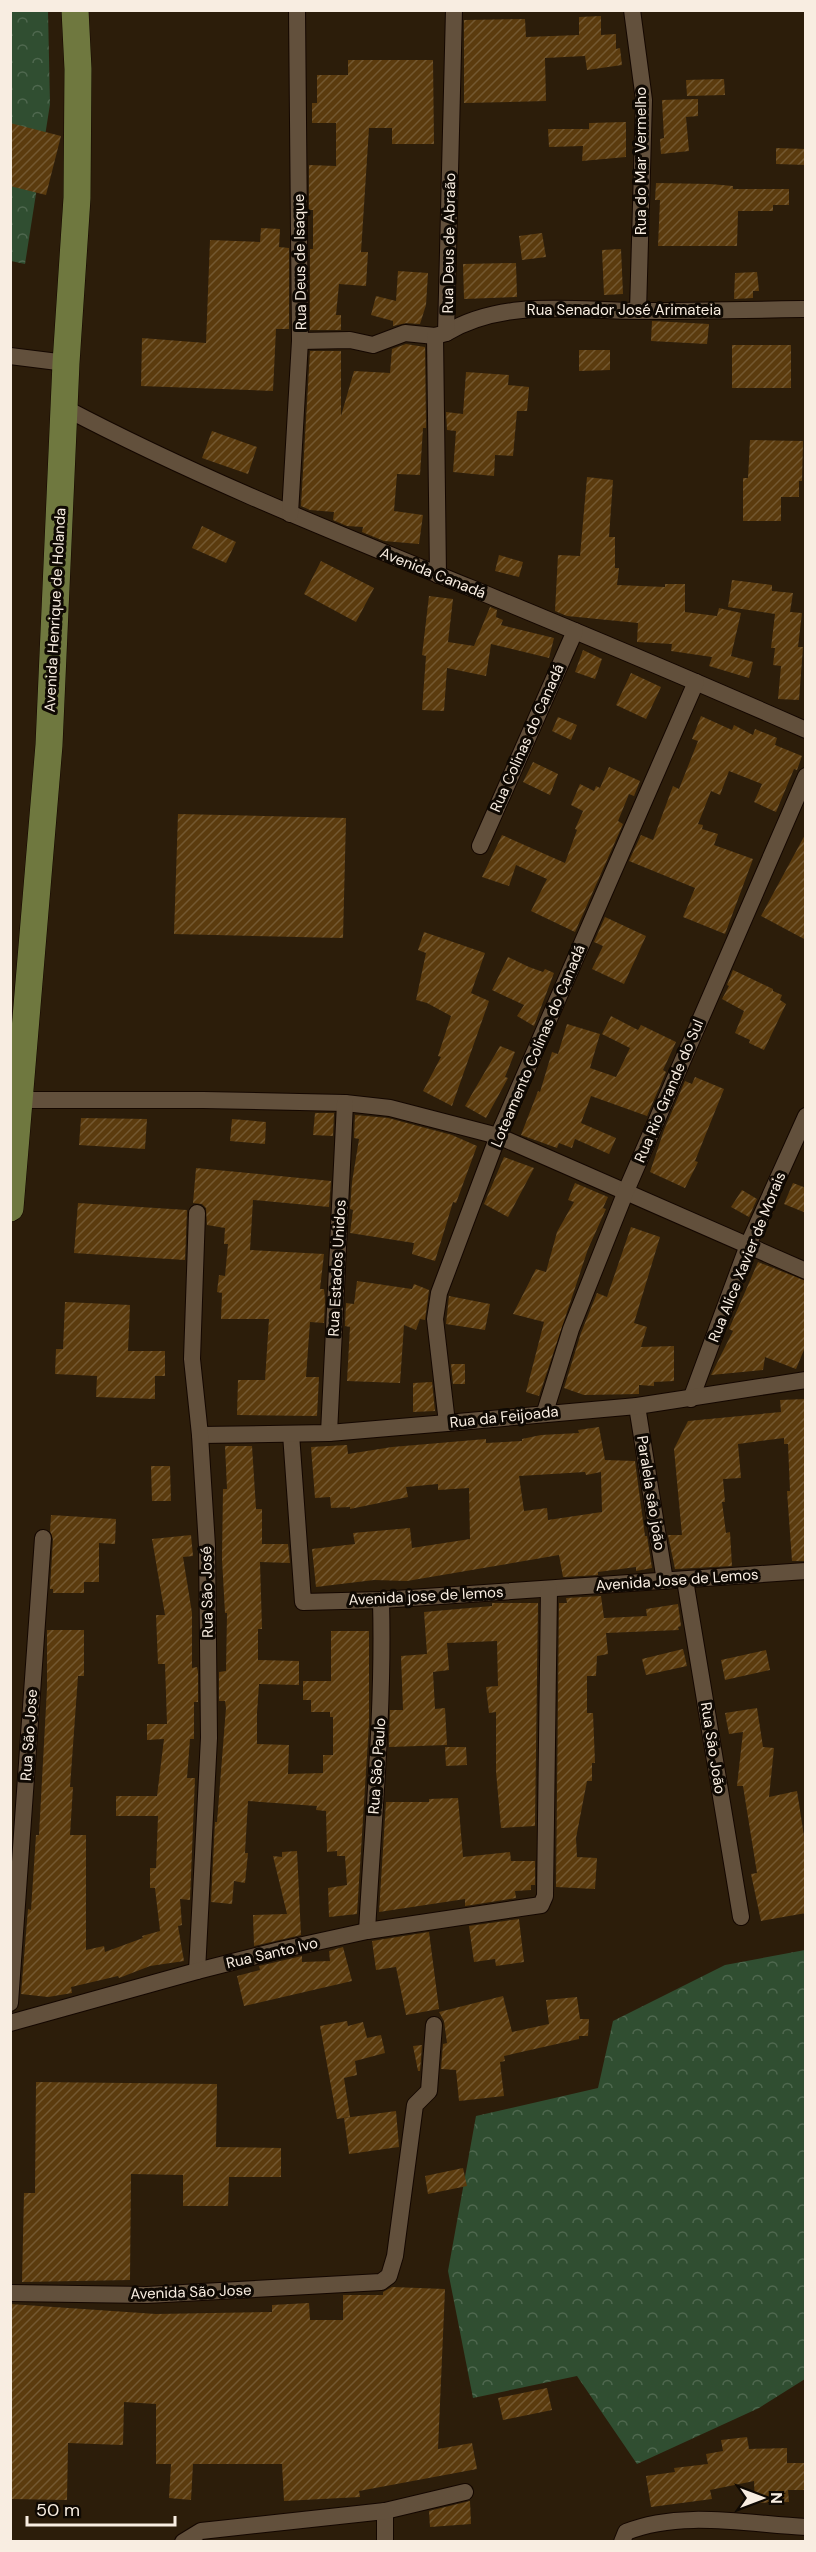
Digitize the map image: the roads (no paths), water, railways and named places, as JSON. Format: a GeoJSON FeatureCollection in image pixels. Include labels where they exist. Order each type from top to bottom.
{"type":"FeatureCollection","features":[{"type":"Feature","properties":{"kind":"main road","name":"Avenida Henrique de Holanda"},"geometry":{"type":"LineString","coordinates":[[10,1208],[20,1100],[17,1053],[49,745],[66,363],[77,198],[78,69],[75,10]]}},
{"type":"Feature","properties":{"kind":"street","name":"Rua Deus de Isaque"},"geometry":{"type":"LineString","coordinates":[[290,514],[300,342],[297,10]]}},
{"type":"Feature","properties":{"kind":"street","name":"Rua Deus de Abraão"},"geometry":{"type":"LineString","coordinates":[[438,575],[441,335],[454,10]]}},
{"type":"Feature","properties":{"kind":"street","name":"Rua do Mar Vermelho"},"geometry":{"type":"LineString","coordinates":[[632,10],[644,100],[638,311]]}},
{"type":"Feature","properties":{"kind":"street","name":"Rua Senador José Arimateia"},"geometry":{"type":"LineString","coordinates":[[441,335],[472,320],[528,308],[638,311],[806,309]]}},
{"type":"Feature","properties":{"kind":"street"},"geometry":{"type":"LineString","coordinates":[[300,342],[350,340],[374,345],[405,333],[441,335]]}},
{"type":"Feature","properties":{"kind":"street"},"geometry":{"type":"LineString","coordinates":[[10,356],[66,363]]}},
{"type":"Feature","properties":{"kind":"street","name":"Avenida Canadá"},"geometry":{"type":"LineString","coordinates":[[65,408],[135,444],[290,514],[575,631],[806,730]]}},
{"type":"Feature","properties":{"kind":"street","name":"Rua Colinas do Canadá"},"geometry":{"type":"LineString","coordinates":[[480,846],[575,631]]}},
{"type":"Feature","properties":{"kind":"street","name":"Loteamento Colinas do Canadá"},"geometry":{"type":"LineString","coordinates":[[447,1423],[435,1319],[439,1293],[498,1136],[696,682]]}},
{"type":"Feature","properties":{"kind":"street","name":"Rua Rio Grande do Sul"},"geometry":{"type":"LineString","coordinates":[[544,1412],[570,1329],[626,1191],[806,776]]}},
{"type":"Feature","properties":{"kind":"street"},"geometry":{"type":"LineString","coordinates":[[20,1100],[345,1103],[390,1108],[498,1136],[806,1272]]}},
{"type":"Feature","properties":{"kind":"street","name":"Rua Estados Unidos"},"geometry":{"type":"LineString","coordinates":[[329,1433],[345,1103]]}},
{"type":"Feature","properties":{"kind":"street","name":"Rua Alice Xavier de Morais"},"geometry":{"type":"LineString","coordinates":[[691,1399],[748,1245],[806,1116]]}},
{"type":"Feature","properties":{"kind":"street","name":"Rua São José"},"geometry":{"type":"LineString","coordinates":[[197,1213],[192,1359],[200,1435],[207,1546],[209,1738],[197,1971]]}},
{"type":"Feature","properties":{"kind":"street","name":"Rua da Feijoada"},"geometry":{"type":"LineString","coordinates":[[200,1435],[329,1433],[544,1412],[637,1406],[806,1380]]}},
{"type":"Feature","properties":{"kind":"street","name":"Paralela são joão"},"geometry":{"type":"LineString","coordinates":[[637,1406],[665,1581]]}},
{"type":"Feature","properties":{"kind":"street","name":"Avenida jose de lemos"},"geometry":{"type":"LineString","coordinates":[[291,1434],[303,1602],[381,1600],[549,1589]]}},
{"type":"Feature","properties":{"kind":"street","name":"Rua São Jose"},"geometry":{"type":"LineString","coordinates":[[10,2003],[43,1538]]}},
{"type":"Feature","properties":{"kind":"street","name":"Avenida Jose de Lemos"},"geometry":{"type":"LineString","coordinates":[[549,1589],[806,1571]]}},
{"type":"Feature","properties":{"kind":"street","name":"Rua São João"},"geometry":{"type":"LineString","coordinates":[[685,1580],[741,1917]]}},
{"type":"Feature","properties":{"kind":"street","name":"Rua Santo Ivo"},"geometry":{"type":"LineString","coordinates":[[10,2023],[197,1971],[367,1931],[539,1906],[545,1896],[549,1589]]}},
{"type":"Feature","properties":{"kind":"street","name":"Rua São Paulo"},"geometry":{"type":"LineString","coordinates":[[367,1931],[382,1672],[381,1600]]}},
{"type":"Feature","properties":{"kind":"street","name":"Avenida São Jose"},"geometry":{"type":"LineString","coordinates":[[10,2293],[147,2295],[381,2282],[388,2276],[395,2256],[415,2105],[429,2091],[434,2025]]}},
{"type":"Feature","properties":{"kind":"street"},"geometry":{"type":"LineString","coordinates":[[183,2541],[201,2532],[385,2511],[465,2492]]}},
{"type":"Feature","properties":{"kind":"street"},"geometry":{"type":"LineString","coordinates":[[385,2511],[385,2541]]}},
{"type":"Feature","properties":{"kind":"street"},"geometry":{"type":"LineString","coordinates":[[624,2537],[645,2525],[698,2520],[806,2527]]}}]}
